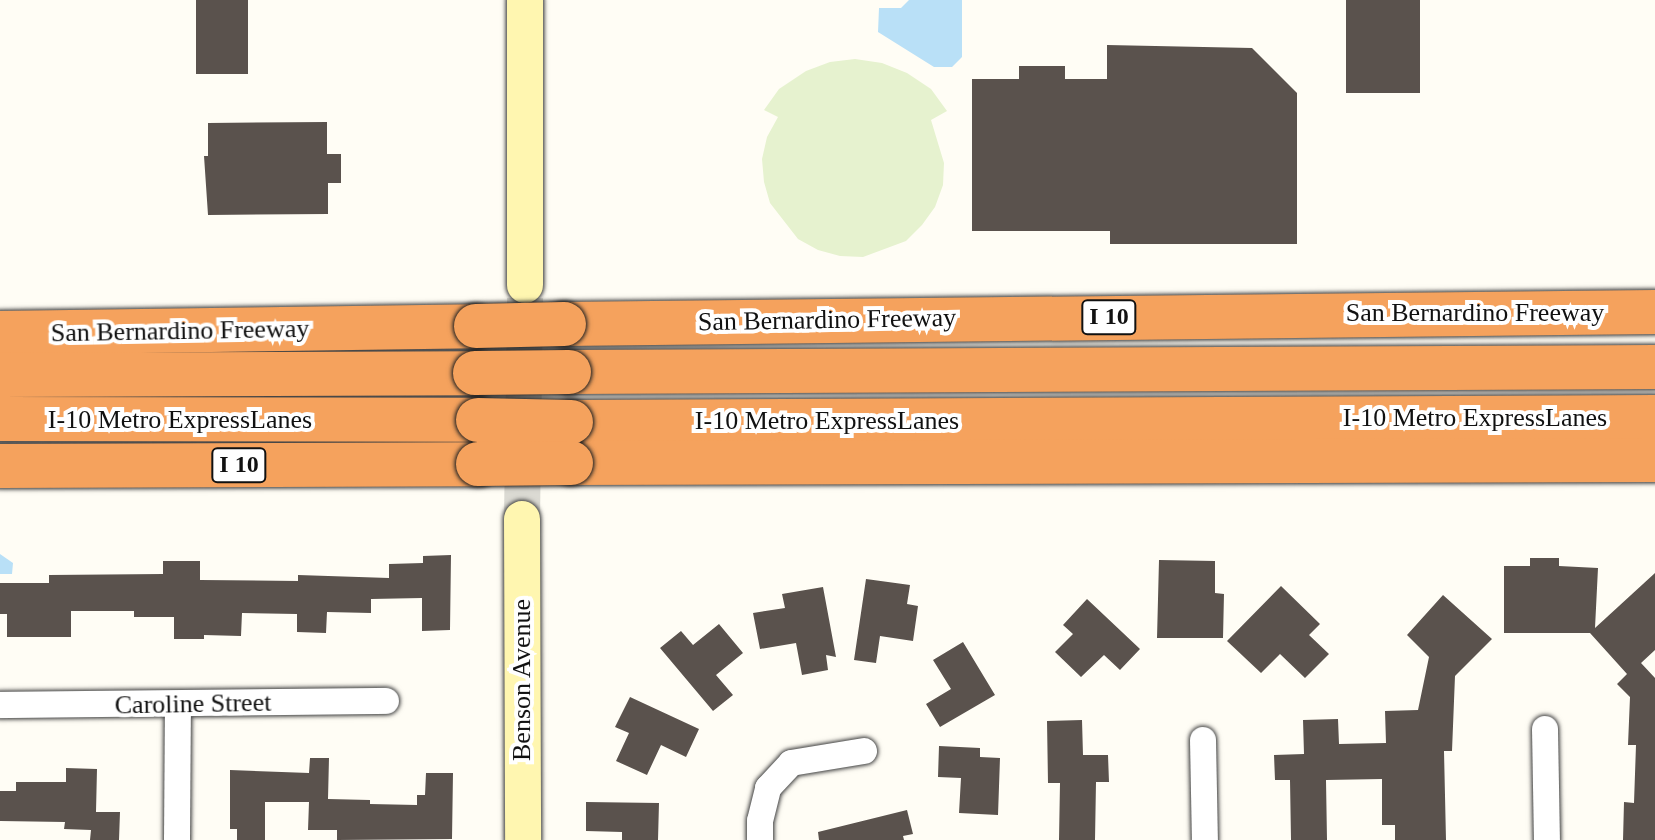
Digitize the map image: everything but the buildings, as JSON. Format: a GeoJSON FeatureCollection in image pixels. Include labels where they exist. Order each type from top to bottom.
{"type":"FeatureCollection","features":[{"type":"Feature","properties":{"kind":"highway","name":"San Bernardino Freeway"},"geometry":{"type":"LineString","coordinates":[[0,333],[1655,312]]}},
{"type":"Feature","properties":{"kind":"highway","name":"I-10 Metro ExpressLanes"},"geometry":{"type":"LineString","coordinates":[[0,375],[1655,367]]}},
{"type":"Feature","properties":{"kind":"highway","name":"I-10 Metro ExpressLanes"},"geometry":{"type":"LineString","coordinates":[[0,419],[478,420],[571,442],[1655,417]]}},
{"type":"Feature","properties":{"kind":"highway","name":"I 10"},"geometry":{"type":"LineString","coordinates":[[0,466],[478,464],[571,442],[1655,460]]}},
{"type":"Feature","properties":{"kind":"main road"},"geometry":{"type":"LineString","coordinates":[[525,0],[525,285]]}},
{"type":"Feature","properties":{"kind":"main road","name":"Benson Avenue"},"geometry":{"type":"LineString","coordinates":[[522,519],[523,840]]}},
{"type":"Feature","properties":{"kind":"street","name":"Caroline Street"},"geometry":{"type":"LineString","coordinates":[[0,705],[178,706],[386,701]]}},
{"type":"Feature","properties":{"kind":"street"},"geometry":{"type":"LineString","coordinates":[[177,840],[178,706]]}},
{"type":"Feature","properties":{"kind":"street"},"geometry":{"type":"LineString","coordinates":[[1545,729],[1547,840]]}},
{"type":"Feature","properties":{"kind":"street"},"geometry":{"type":"LineString","coordinates":[[1203,740],[1205,840]]}},
{"type":"Feature","properties":{"kind":"street"},"geometry":{"type":"LineString","coordinates":[[760,840],[760,821],[768,788],[791,763],[864,751]]}},
{"type":"Feature","properties":{"kind":"green space"},"geometry":{"type":"Polygon","coordinates":[[[855,59],[882,63],[907,73],[931,89],[947,111],[931,120],[944,163],[943,185],[935,207],[906,241],[863,257],[840,256],[818,250],[798,239],[770,203],[762,159],[767,137],[778,117],[764,110],[779,89],[806,71],[830,62],[855,59]]]}},
{"type":"Feature","properties":{"kind":"water"},"geometry":{"type":"Polygon","coordinates":[[[909,0],[962,0],[962,57],[952,67],[934,67],[878,32],[879,8],[901,8],[909,0]]]}},
{"type":"Feature","properties":{"kind":"water"},"geometry":{"type":"Polygon","coordinates":[[[0,554],[13,563],[12,574],[0,574],[0,554]]]}},
{"type":"Feature","properties":{"kind":"tunnel"},"geometry":{"type":"LineString","coordinates":[[522,519],[525,298]]}}]}
